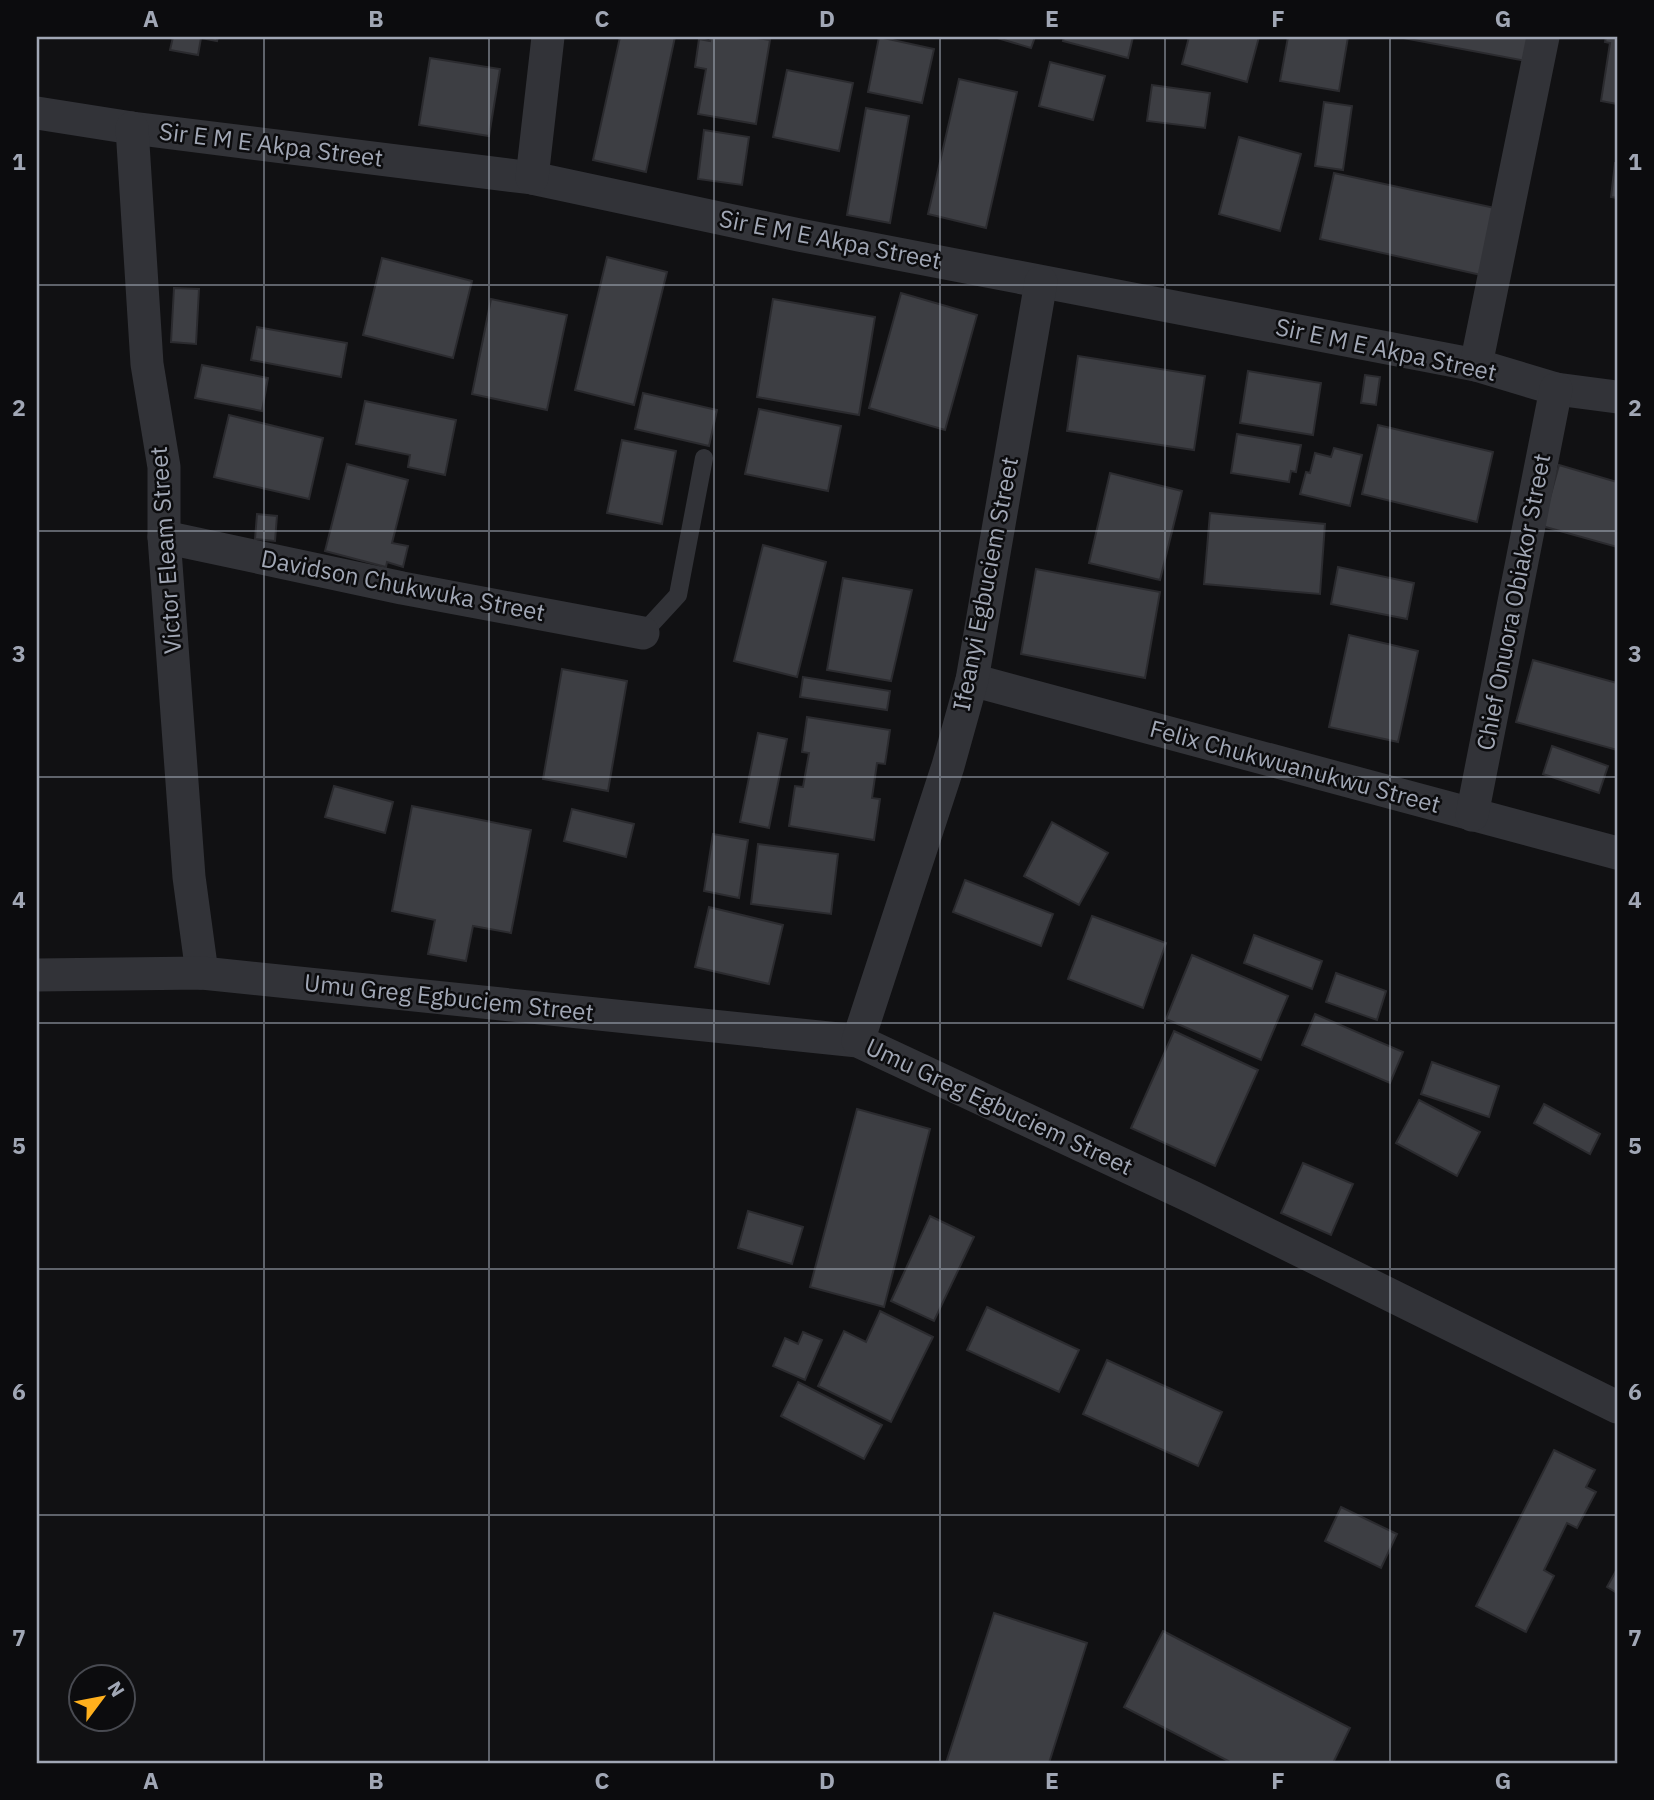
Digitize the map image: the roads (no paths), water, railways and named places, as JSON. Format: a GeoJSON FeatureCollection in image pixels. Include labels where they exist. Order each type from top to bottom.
{"type":"FeatureCollection","features":[{"type":"Feature","properties":{"kind":"street"},"geometry":{"type":"LineString","coordinates":[[532,178],[548,37]]}},
{"type":"Feature","properties":{"kind":"street"},"geometry":{"type":"LineString","coordinates":[[1476,365],[1543,37]]}},
{"type":"Feature","properties":{"kind":"street","name":"Sir E M E Akpa Street"},"geometry":{"type":"LineString","coordinates":[[37,113],[132,128],[532,178],[799,235],[1476,365],[1556,389],[1617,397]]}},
{"type":"Feature","properties":{"kind":"street","name":"Victor Eleam Street"},"geometry":{"type":"LineString","coordinates":[[132,128],[147,364],[164,467],[164,537],[189,877],[202,973]]}},
{"type":"Feature","properties":{"kind":"street","name":"Ifeanyi Egbuciem Street"},"geometry":{"type":"LineString","coordinates":[[858,1041],[948,766],[972,680],[1041,282]]}},
{"type":"Feature","properties":{"kind":"street","name":"Chief Onuora Obiakor Street"},"geometry":{"type":"LineString","coordinates":[[1472,815],[1556,389]]}},
{"type":"Feature","properties":{"kind":"street","name":"Davidson Chukwuka Street"},"geometry":{"type":"LineString","coordinates":[[164,537],[401,588],[643,633]]}},
{"type":"Feature","properties":{"kind":"street","name":"Felix Chukwuanukwu Street"},"geometry":{"type":"LineString","coordinates":[[972,680],[1617,853]]}},
{"type":"Feature","properties":{"kind":"street","name":"Umu Greg Egbuciem Street"},"geometry":{"type":"LineString","coordinates":[[37,975],[202,973],[858,1041],[1192,1197],[1617,1407]]}},
{"type":"Feature","properties":{"kind":"lane"},"geometry":{"type":"LineString","coordinates":[[643,633],[678,595],[704,458]]}}]}
